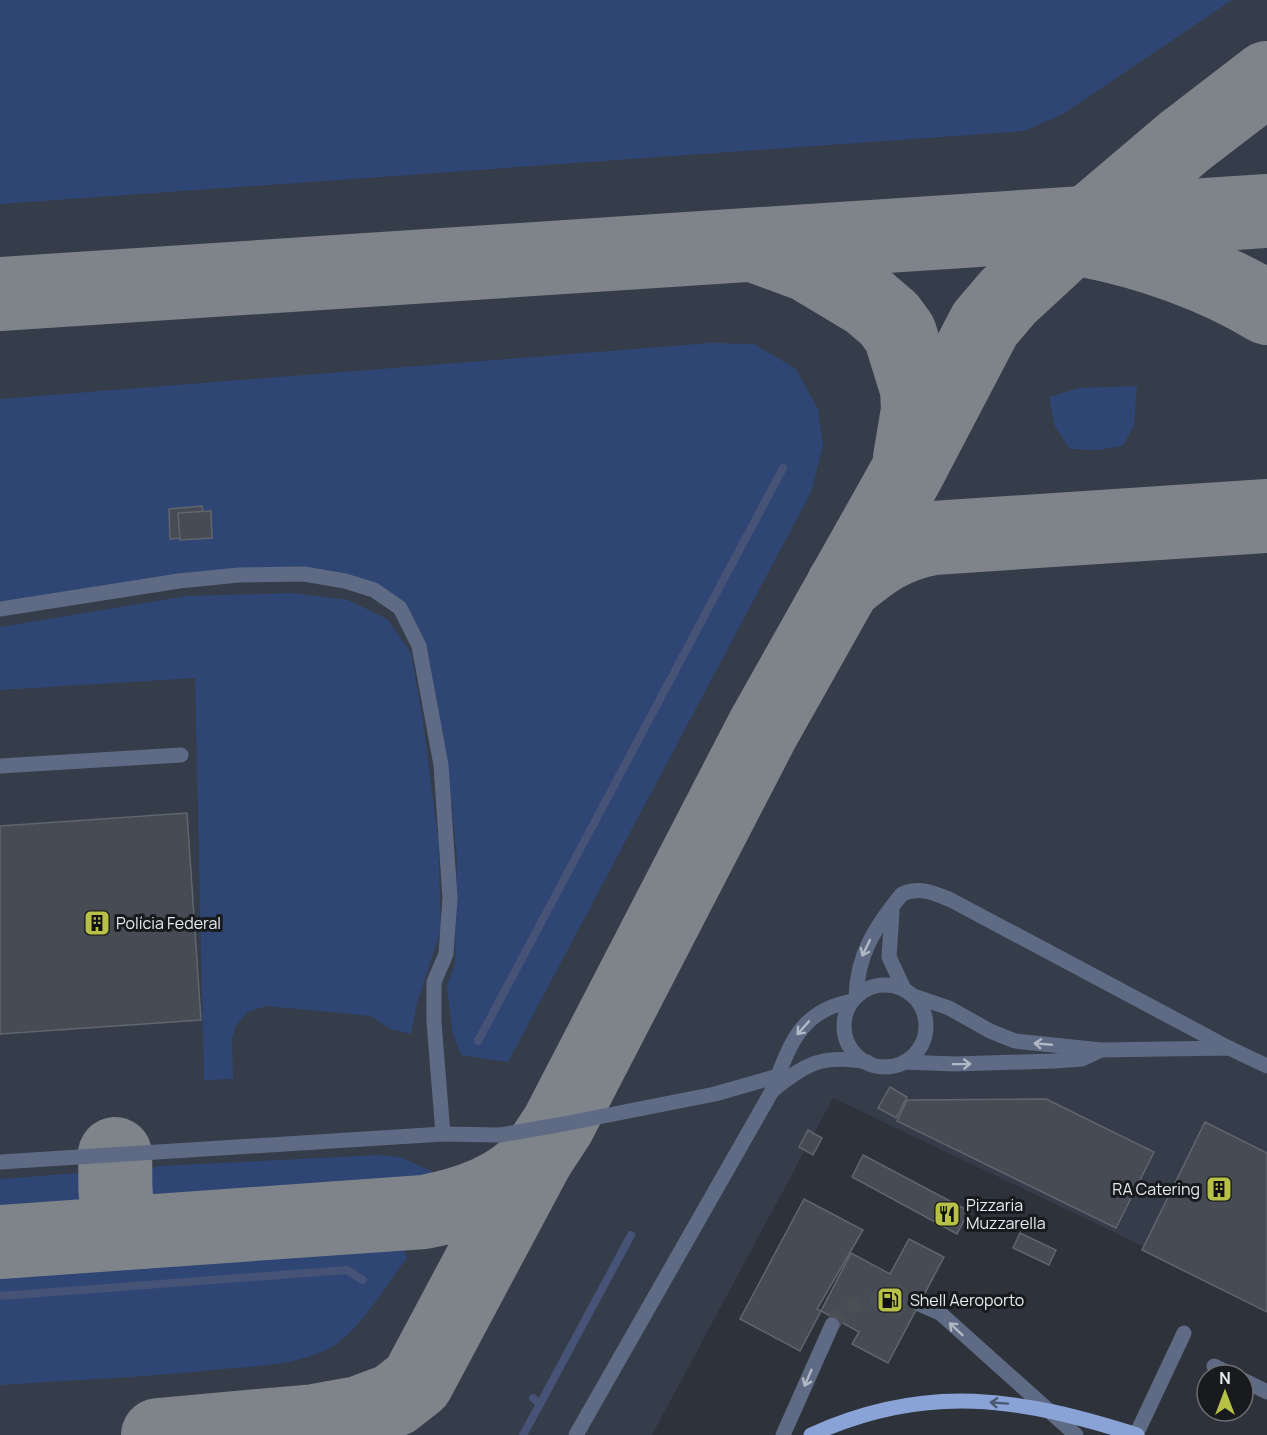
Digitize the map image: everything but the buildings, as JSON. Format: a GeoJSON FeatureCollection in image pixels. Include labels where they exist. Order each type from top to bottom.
{"type":"FeatureCollection","features":[{"type":"Feature","properties":{"kind":"main road"},"geometry":{"type":"LineString","coordinates":[[811,1435],[838,1422],[895,1405],[972,1401],[1047,1409],[1137,1435]]}},
{"type":"Feature","properties":{"kind":"street"},"geometry":{"type":"LineString","coordinates":[[0,609],[179,581],[239,575],[304,574],[345,581],[374,590],[400,608],[419,646],[441,776],[450,898],[446,954],[435,982],[434,1022],[443,1134]]}},
{"type":"Feature","properties":{"kind":"street"},"geometry":{"type":"LineString","coordinates":[[0,766],[182,755]]}},
{"type":"Feature","properties":{"kind":"street"},"geometry":{"type":"LineString","coordinates":[[867,1062],[850,1046],[844,1023],[854,999],[862,957],[902,894],[910,891],[930,891],[1267,1066]]}},
{"type":"Feature","properties":{"kind":"street"},"geometry":{"type":"LineString","coordinates":[[772,1091],[798,1070],[816,1061],[838,1058],[892,1066],[904,1062],[917,1052],[924,1039],[927,1023],[923,1009],[909,992],[889,957],[893,906]]}},
{"type":"Feature","properties":{"kind":"street"},"geometry":{"type":"LineString","coordinates":[[576,1435],[772,1091],[788,1050],[800,1028],[822,1010],[854,999],[870,987],[887,985],[949,1008],[990,1031],[1015,1041],[1101,1050],[1229,1048]]}},
{"type":"Feature","properties":{"kind":"street"},"geometry":{"type":"LineString","coordinates":[[904,1062],[955,1064],[1054,1061],[1082,1059],[1101,1050]]}},
{"type":"Feature","properties":{"kind":"street"},"geometry":{"type":"LineString","coordinates":[[0,1162],[443,1134],[500,1135],[715,1094],[778,1076]]}},
{"type":"Feature","properties":{"kind":"street"},"geometry":{"type":"LineString","coordinates":[[918,1303],[940,1313],[1076,1435]]}},
{"type":"Feature","properties":{"kind":"street"},"geometry":{"type":"LineString","coordinates":[[783,1435],[832,1325]]}},
{"type":"Feature","properties":{"kind":"street"},"geometry":{"type":"LineString","coordinates":[[1137,1435],[1184,1333]]}},
{"type":"Feature","properties":{"kind":"shaded area"},"geometry":{"type":"Polygon","coordinates":[[[0,0],[1267,0],[1267,1310],[1118,1234],[833,1098],[652,1435],[0,1435],[0,0]]]}},
{"type":"Feature","properties":{"kind":"shaded area"},"geometry":{"type":"Polygon","coordinates":[[[0,0],[1232,0],[1063,114],[1024,131],[0,204],[0,0]]]}},
{"type":"Feature","properties":{"kind":"shaded area"},"geometry":{"type":"Polygon","coordinates":[[[710,343],[754,344],[796,369],[818,409],[823,446],[811,492],[508,1062],[461,1055],[453,1034],[447,987],[455,964],[457,857],[446,754],[427,649],[381,592],[306,573],[0,610],[0,399],[710,343]]]}},
{"type":"Feature","properties":{"kind":"shaded area"},"geometry":{"type":"Polygon","coordinates":[[[1137,386],[1134,425],[1123,446],[1097,450],[1070,449],[1055,427],[1049,397],[1079,388],[1137,386]]]}},
{"type":"Feature","properties":{"kind":"shaded area"},"geometry":{"type":"Polygon","coordinates":[[[292,593],[348,600],[387,619],[411,653],[423,721],[438,839],[441,929],[417,1003],[411,1034],[390,1029],[371,1016],[266,1006],[247,1012],[236,1026],[232,1039],[233,1079],[204,1080],[195,678],[0,690],[0,627],[187,596],[292,593]]]}},
{"type":"Feature","properties":{"kind":"shaded area"},"geometry":{"type":"Polygon","coordinates":[[[380,1155],[399,1157],[432,1171],[437,1182],[435,1194],[162,1216],[147,1205],[142,1190],[141,1177],[149,1169],[159,1166],[380,1155]]]}},
{"type":"Feature","properties":{"kind":"shaded area"},"geometry":{"type":"Polygon","coordinates":[[[92,1172],[99,1192],[90,1206],[76,1217],[17,1220],[0,1213],[0,1179],[92,1172]]]}},
{"type":"Feature","properties":{"kind":"shaded area"},"geometry":{"type":"Polygon","coordinates":[[[393,1245],[404,1250],[407,1258],[362,1320],[341,1341],[317,1354],[264,1366],[0,1385],[0,1272],[393,1245]]]}},
{"type":"Feature","properties":{"kind":"waterway"},"geometry":{"type":"LineString","coordinates":[[478,1041],[783,468]]}},
{"type":"Feature","properties":{"kind":"waterway"},"geometry":{"type":"LineString","coordinates":[[540,1404],[631,1235]]}},
{"type":"Feature","properties":{"kind":"waterway"},"geometry":{"type":"LineString","coordinates":[[0,1296],[347,1270],[363,1280]]}},
{"type":"Feature","properties":{"kind":"waterway"},"geometry":{"type":"LineString","coordinates":[[523,1435],[540,1404],[533,1398]]}},
{"type":"Feature","properties":{"kind":"taxiway"},"geometry":{"type":"LineString","coordinates":[[158,1435],[315,1421],[359,1413],[394,1400],[417,1382],[537,1157],[558,1125],[763,729],[907,473],[985,324],[1008,297],[1086,225],[1185,141],[1267,78]]}},
{"type":"Feature","properties":{"kind":"taxiway"},"geometry":{"type":"LineString","coordinates":[[0,294],[1267,211]]}},
{"type":"Feature","properties":{"kind":"taxiway"},"geometry":{"type":"LineString","coordinates":[[1084,240],[1179,266],[1225,285],[1267,308]]}},
{"type":"Feature","properties":{"kind":"taxiway"},"geometry":{"type":"LineString","coordinates":[[759,247],[808,265],[868,301],[889,319],[900,334],[917,389],[918,410],[910,458]]}},
{"type":"Feature","properties":{"kind":"taxiway"},"geometry":{"type":"LineString","coordinates":[[843,586],[885,555],[907,545],[933,538],[1267,516]]}},
{"type":"Feature","properties":{"kind":"taxiway"},"geometry":{"type":"LineString","coordinates":[[115,1154],[115,1189],[119,1209],[131,1225],[142,1232]]}},
{"type":"Feature","properties":{"kind":"taxiway"},"geometry":{"type":"LineString","coordinates":[[0,1242],[424,1212],[455,1205],[486,1194],[526,1169],[537,1157]]}},
{"type":"Feature","properties":{"kind":"tunnel"},"geometry":{"type":"LineString","coordinates":[[832,1325],[840,1315],[859,1303],[882,1299],[917,1303]]}},
{"type":"Feature","properties":{"kind":"place","name":"Polícia Federal"},"geometry":{"type":"Point","coordinates":[97,923]}},
{"type":"Feature","properties":{"kind":"place","name":"RA Catering"},"geometry":{"type":"Point","coordinates":[1219,1189]}},
{"type":"Feature","properties":{"kind":"place","name":"Pizzaria Muzzarella"},"geometry":{"type":"Point","coordinates":[947,1214]}},
{"type":"Feature","properties":{"kind":"place","name":"Shell Aeroporto"},"geometry":{"type":"Point","coordinates":[890,1300]}}]}
